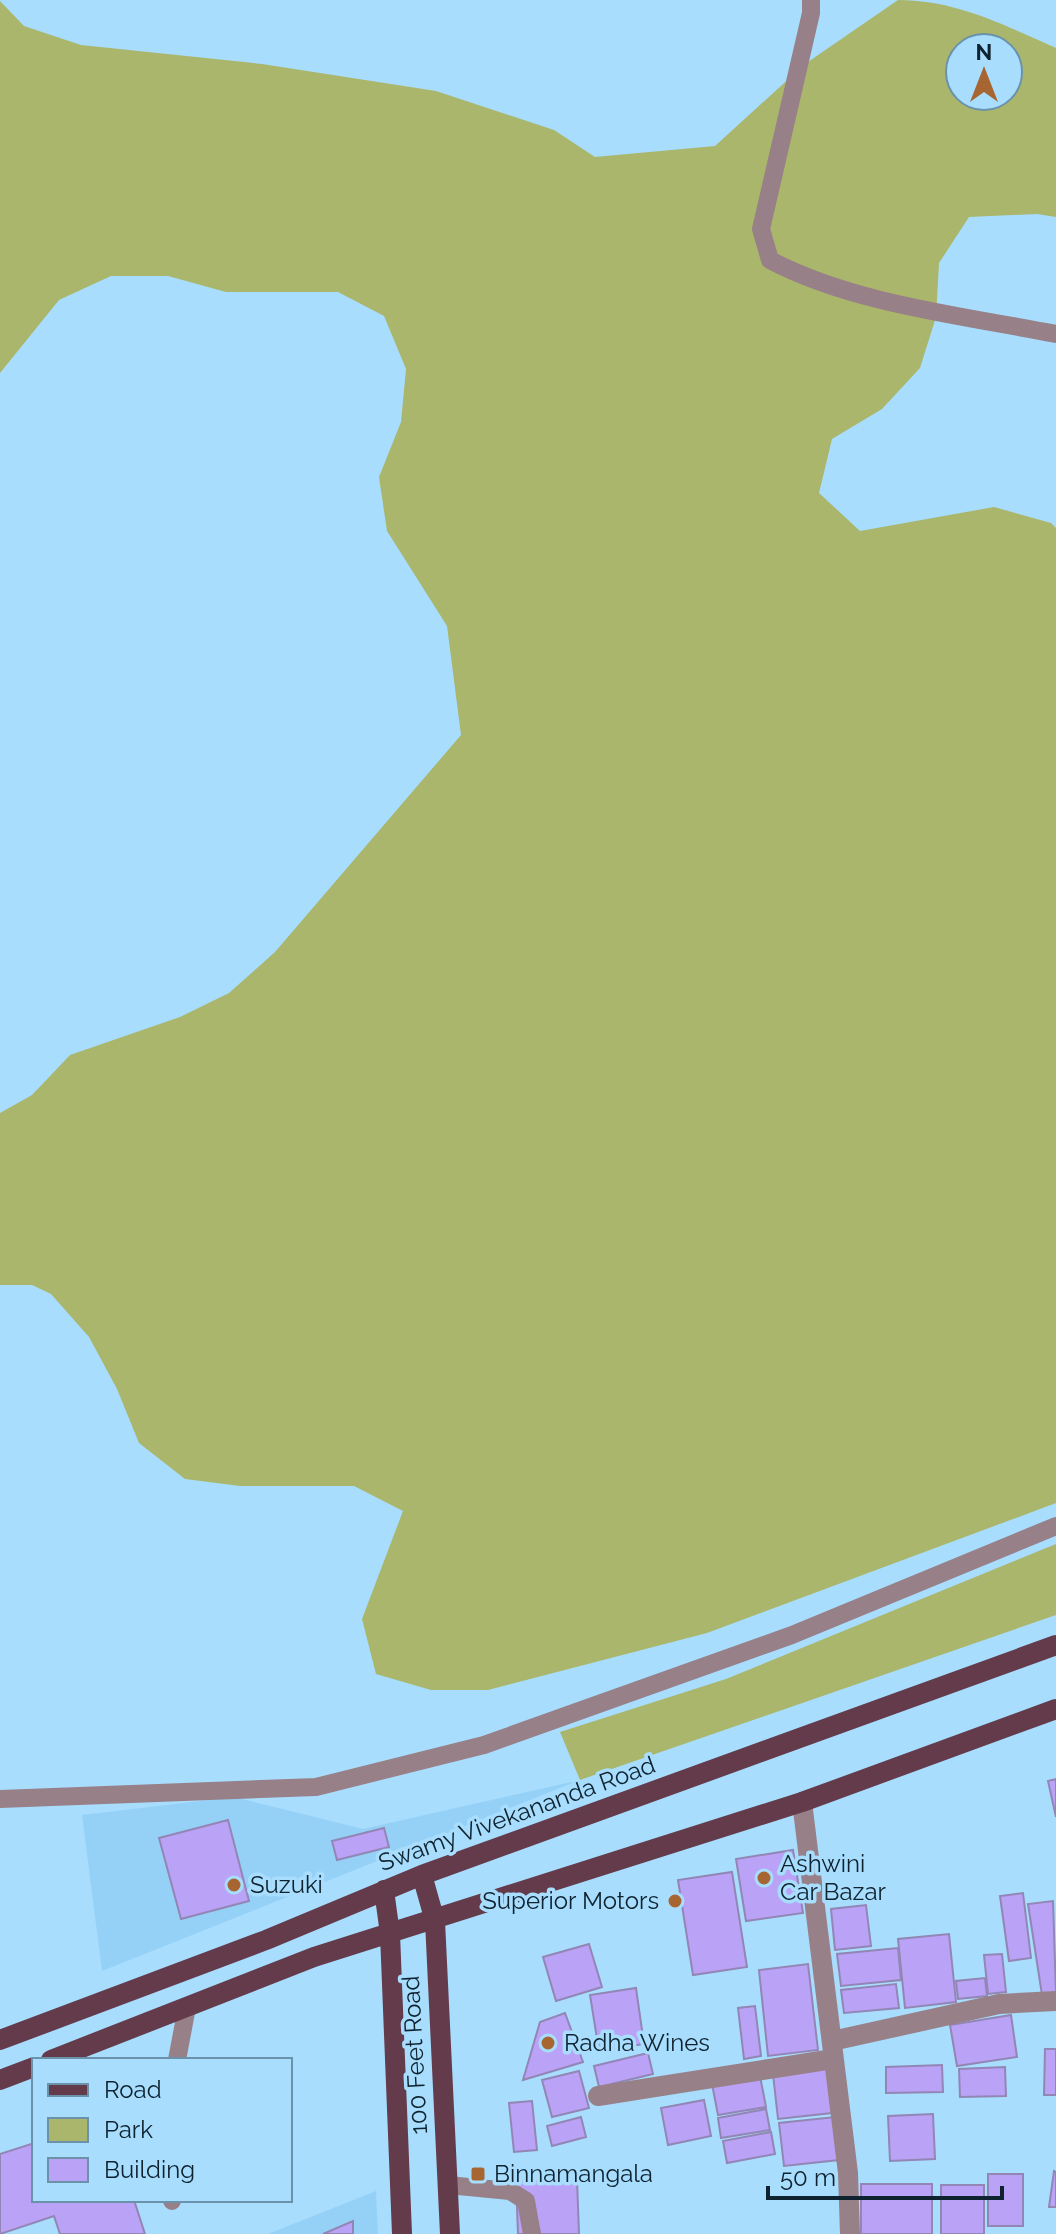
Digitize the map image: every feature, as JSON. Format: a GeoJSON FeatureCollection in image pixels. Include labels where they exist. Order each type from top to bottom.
{"type":"FeatureCollection","features":[{"type":"Feature","properties":{"kind":"main road","name":"Swamy Vivekananda Road"},"geometry":{"type":"LineString","coordinates":[[0,2040],[266,1940],[422,1875],[1056,1645]]}},
{"type":"Feature","properties":{"kind":"main road"},"geometry":{"type":"LineString","coordinates":[[56,2058],[314,1957],[802,1802],[1056,1709]]}},
{"type":"Feature","properties":{"kind":"main road","name":"100 Feet Road"},"geometry":{"type":"LineString","coordinates":[[422,1875],[435,1921],[450,2234]]}},
{"type":"Feature","properties":{"kind":"main road","name":"100 Feet Road"},"geometry":{"type":"LineString","coordinates":[[384,1890],[390,1934],[402,2234]]}},
{"type":"Feature","properties":{"kind":"main road"},"geometry":{"type":"LineString","coordinates":[[0,2080],[32,2068]]}},
{"type":"Feature","properties":{"kind":"street"},"geometry":{"type":"LineString","coordinates":[[802,1802],[848,2173],[850,2234]]}},
{"type":"Feature","properties":{"kind":"street"},"geometry":{"type":"LineString","coordinates":[[598,2096],[833,2050],[999,2004],[1056,2001]]}},
{"type":"Feature","properties":{"kind":"lane"},"geometry":{"type":"LineString","coordinates":[[811,0],[811,13],[761,229],[770,260],[799,275],[899,302],[1056,334]]}},
{"type":"Feature","properties":{"kind":"lane"},"geometry":{"type":"LineString","coordinates":[[0,1799],[316,1787],[484,1745],[792,1635],[1056,1526]]}},
{"type":"Feature","properties":{"kind":"lane"},"geometry":{"type":"LineString","coordinates":[[177,2058],[187,2007]]}},
{"type":"Feature","properties":{"kind":"lane"},"geometry":{"type":"LineString","coordinates":[[448,2185],[510,2191],[526,2201],[532,2234]]}},
{"type":"Feature","properties":{"kind":"shaded area"},"geometry":{"type":"Polygon","coordinates":[[[580,1780],[102,1971],[82,1815],[234,1797],[363,1829],[580,1780]]]}},
{"type":"Feature","properties":{"kind":"shaded area"},"geometry":{"type":"Polygon","coordinates":[[[376,2191],[378,2234],[268,2234],[376,2191]]]}},
{"type":"Feature","properties":{"kind":"green space"},"geometry":{"type":"Polygon","coordinates":[[[898,0],[960,9],[1019,32],[944,32],[944,112],[1024,112],[1024,34],[1056,48],[1056,217],[1037,214],[969,217],[939,263],[936,317],[920,368],[882,409],[832,439],[819,493],[860,531],[994,507],[1051,523],[1056,528],[1056,1503],[707,1633],[488,1690],[431,1690],[376,1674],[362,1619],[403,1511],[354,1486],[240,1486],[185,1479],[139,1443],[117,1389],[89,1337],[51,1294],[32,1285],[0,1285],[0,1113],[32,1095],[70,1055],[180,1017],[229,993],[275,952],[461,735],[447,626],[387,531],[379,477],[401,422],[406,369],[384,316],[338,292],[226,292],[168,276],[111,276],[59,300],[0,373],[0,1],[24,26],[81,45],[262,64],[436,91],[554,130],[595,157],[715,146],[805,64],[898,0]]]}},
{"type":"Feature","properties":{"kind":"green space"},"geometry":{"type":"Polygon","coordinates":[[[1056,1544],[1056,1615],[580,1780],[560,1732],[726,1679],[1056,1544]]]}},
{"type":"Feature","properties":{"kind":"building"},"geometry":{"type":"Polygon","coordinates":[[[1056,1779],[1056,1817],[1048,1781],[1056,1779]]]}},
{"type":"Feature","properties":{"kind":"building"},"geometry":{"type":"Polygon","coordinates":[[[228,1820],[249,1901],[181,1919],[159,1838],[228,1820]]]}},
{"type":"Feature","properties":{"kind":"building"},"geometry":{"type":"Polygon","coordinates":[[[384,1828],[389,1847],[337,1860],[332,1841],[384,1828]]]}},
{"type":"Feature","properties":{"kind":"building"},"geometry":{"type":"Polygon","coordinates":[[[793,1850],[803,1913],[746,1921],[736,1859],[793,1850]]]}},
{"type":"Feature","properties":{"kind":"building"},"geometry":{"type":"Polygon","coordinates":[[[732,1872],[747,1967],[693,1975],[678,1880],[732,1872]]]}},
{"type":"Feature","properties":{"kind":"building"},"geometry":{"type":"Polygon","coordinates":[[[1023,1893],[1031,1958],[1009,1961],[1000,1896],[1023,1893]]]}},
{"type":"Feature","properties":{"kind":"building"},"geometry":{"type":"Polygon","coordinates":[[[1053,1901],[1056,1993],[1042,1995],[1028,1904],[1053,1901]]]}},
{"type":"Feature","properties":{"kind":"building"},"geometry":{"type":"Polygon","coordinates":[[[866,1905],[871,1946],[835,1950],[831,1909],[866,1905]]]}},
{"type":"Feature","properties":{"kind":"building"},"geometry":{"type":"Polygon","coordinates":[[[949,1934],[956,2002],[905,2008],[898,1939],[949,1934]]]}},
{"type":"Feature","properties":{"kind":"building"},"geometry":{"type":"Polygon","coordinates":[[[589,1944],[602,1987],[556,2001],[543,1957],[589,1944]]]}},
{"type":"Feature","properties":{"kind":"building"},"geometry":{"type":"Polygon","coordinates":[[[898,1948],[901,1980],[841,1986],[837,1954],[898,1948]]]}},
{"type":"Feature","properties":{"kind":"building"},"geometry":{"type":"Polygon","coordinates":[[[1002,1954],[1006,1992],[988,1994],[984,1955],[1002,1954]]]}},
{"type":"Feature","properties":{"kind":"building"},"geometry":{"type":"Polygon","coordinates":[[[808,1964],[818,2050],[768,2056],[759,1970],[808,1964]]]}},
{"type":"Feature","properties":{"kind":"building"},"geometry":{"type":"Polygon","coordinates":[[[985,1978],[987,1996],[958,1999],[956,1981],[985,1978]]]}},
{"type":"Feature","properties":{"kind":"building"},"geometry":{"type":"Polygon","coordinates":[[[896,1984],[899,2008],[844,2013],[841,1990],[896,1984]]]}},
{"type":"Feature","properties":{"kind":"building"},"geometry":{"type":"Polygon","coordinates":[[[636,1988],[644,2044],[599,2051],[590,1995],[636,1988]]]}},
{"type":"Feature","properties":{"kind":"building"},"geometry":{"type":"Polygon","coordinates":[[[755,2006],[761,2056],[744,2059],[738,2008],[755,2006]]]}},
{"type":"Feature","properties":{"kind":"building"},"geometry":{"type":"Polygon","coordinates":[[[565,2013],[583,2062],[523,2080],[540,2022],[565,2013]]]}},
{"type":"Feature","properties":{"kind":"building"},"geometry":{"type":"Polygon","coordinates":[[[1011,2015],[1017,2057],[957,2066],[950,2025],[1011,2015]]]}},
{"type":"Feature","properties":{"kind":"building"},"geometry":{"type":"Polygon","coordinates":[[[1045,2049],[1056,2049],[1056,2095],[1044,2095],[1045,2049]]]}},
{"type":"Feature","properties":{"kind":"building"},"geometry":{"type":"Polygon","coordinates":[[[648,2053],[653,2074],[599,2087],[594,2066],[648,2053]]]}},
{"type":"Feature","properties":{"kind":"building"},"geometry":{"type":"Polygon","coordinates":[[[942,2065],[943,2092],[886,2093],[886,2067],[942,2065]]]}},
{"type":"Feature","properties":{"kind":"building"},"geometry":{"type":"Polygon","coordinates":[[[1005,2067],[1006,2096],[960,2097],[959,2069],[1005,2067]]]}},
{"type":"Feature","properties":{"kind":"building"},"geometry":{"type":"Polygon","coordinates":[[[827,2068],[832,2113],[778,2119],[773,2074],[827,2068]]]}},
{"type":"Feature","properties":{"kind":"building"},"geometry":{"type":"Polygon","coordinates":[[[579,2071],[589,2108],[552,2117],[542,2080],[579,2071]]]}},
{"type":"Feature","properties":{"kind":"building"},"geometry":{"type":"Polygon","coordinates":[[[760,2076],[766,2107],[718,2115],[712,2084],[760,2076]]]}},
{"type":"Feature","properties":{"kind":"building"},"geometry":{"type":"Polygon","coordinates":[[[704,2100],[711,2136],[668,2145],[661,2108],[704,2100]]]}},
{"type":"Feature","properties":{"kind":"building"},"geometry":{"type":"Polygon","coordinates":[[[532,2101],[537,2150],[514,2152],[509,2103],[532,2101]]]}},
{"type":"Feature","properties":{"kind":"building"},"geometry":{"type":"Polygon","coordinates":[[[766,2109],[770,2130],[721,2138],[718,2118],[766,2109]]]}},
{"type":"Feature","properties":{"kind":"building"},"geometry":{"type":"Polygon","coordinates":[[[933,2114],[935,2159],[890,2161],[888,2116],[933,2114]]]}},
{"type":"Feature","properties":{"kind":"building"},"geometry":{"type":"Polygon","coordinates":[[[581,2117],[586,2137],[552,2146],[547,2126],[581,2117]]]}},
{"type":"Feature","properties":{"kind":"building"},"geometry":{"type":"Polygon","coordinates":[[[835,2117],[839,2160],[784,2166],[779,2123],[835,2117]]]}},
{"type":"Feature","properties":{"kind":"building"},"geometry":{"type":"Polygon","coordinates":[[[771,2132],[775,2154],[727,2163],[723,2141],[771,2132]]]}},
{"type":"Feature","properties":{"kind":"building"},"geometry":{"type":"Polygon","coordinates":[[[32,2144],[32,2202],[135,2202],[145,2234],[60,2234],[54,2216],[0,2234],[0,2154],[32,2144]]]}},
{"type":"Feature","properties":{"kind":"building"},"geometry":{"type":"Polygon","coordinates":[[[1054,2171],[1056,2207],[1049,2207],[1054,2171]]]}},
{"type":"Feature","properties":{"kind":"building"},"geometry":{"type":"Polygon","coordinates":[[[988,2174],[1023,2174],[1023,2226],[988,2226],[988,2174]]]}},
{"type":"Feature","properties":{"kind":"building"},"geometry":{"type":"Polygon","coordinates":[[[577,2179],[579,2234],[518,2234],[516,2182],[577,2179]]]}},
{"type":"Feature","properties":{"kind":"building"},"geometry":{"type":"Polygon","coordinates":[[[861,2184],[932,2184],[932,2234],[861,2234],[861,2184]]]}},
{"type":"Feature","properties":{"kind":"building"},"geometry":{"type":"Polygon","coordinates":[[[941,2185],[984,2185],[984,2234],[941,2234],[941,2185]]]}},
{"type":"Feature","properties":{"kind":"building"},"geometry":{"type":"Polygon","coordinates":[[[353,2221],[353,2234],[323,2234],[353,2221]]]}},
{"type":"Feature","properties":{"kind":"place","name":"Ashwini Car Bazar"},"geometry":{"type":"Point","coordinates":[764,1878]}},
{"type":"Feature","properties":{"kind":"place","name":"Suzuki"},"geometry":{"type":"Point","coordinates":[234,1885]}},
{"type":"Feature","properties":{"kind":"place","name":"Superior Motors"},"geometry":{"type":"Point","coordinates":[675,1901]}},
{"type":"Feature","properties":{"kind":"place","name":"Radha Wines"},"geometry":{"type":"Point","coordinates":[548,2043]}},
{"type":"Feature","properties":{"kind":"place","name":"Binnamangala"},"geometry":{"type":"Point","coordinates":[478,2174]}}]}
